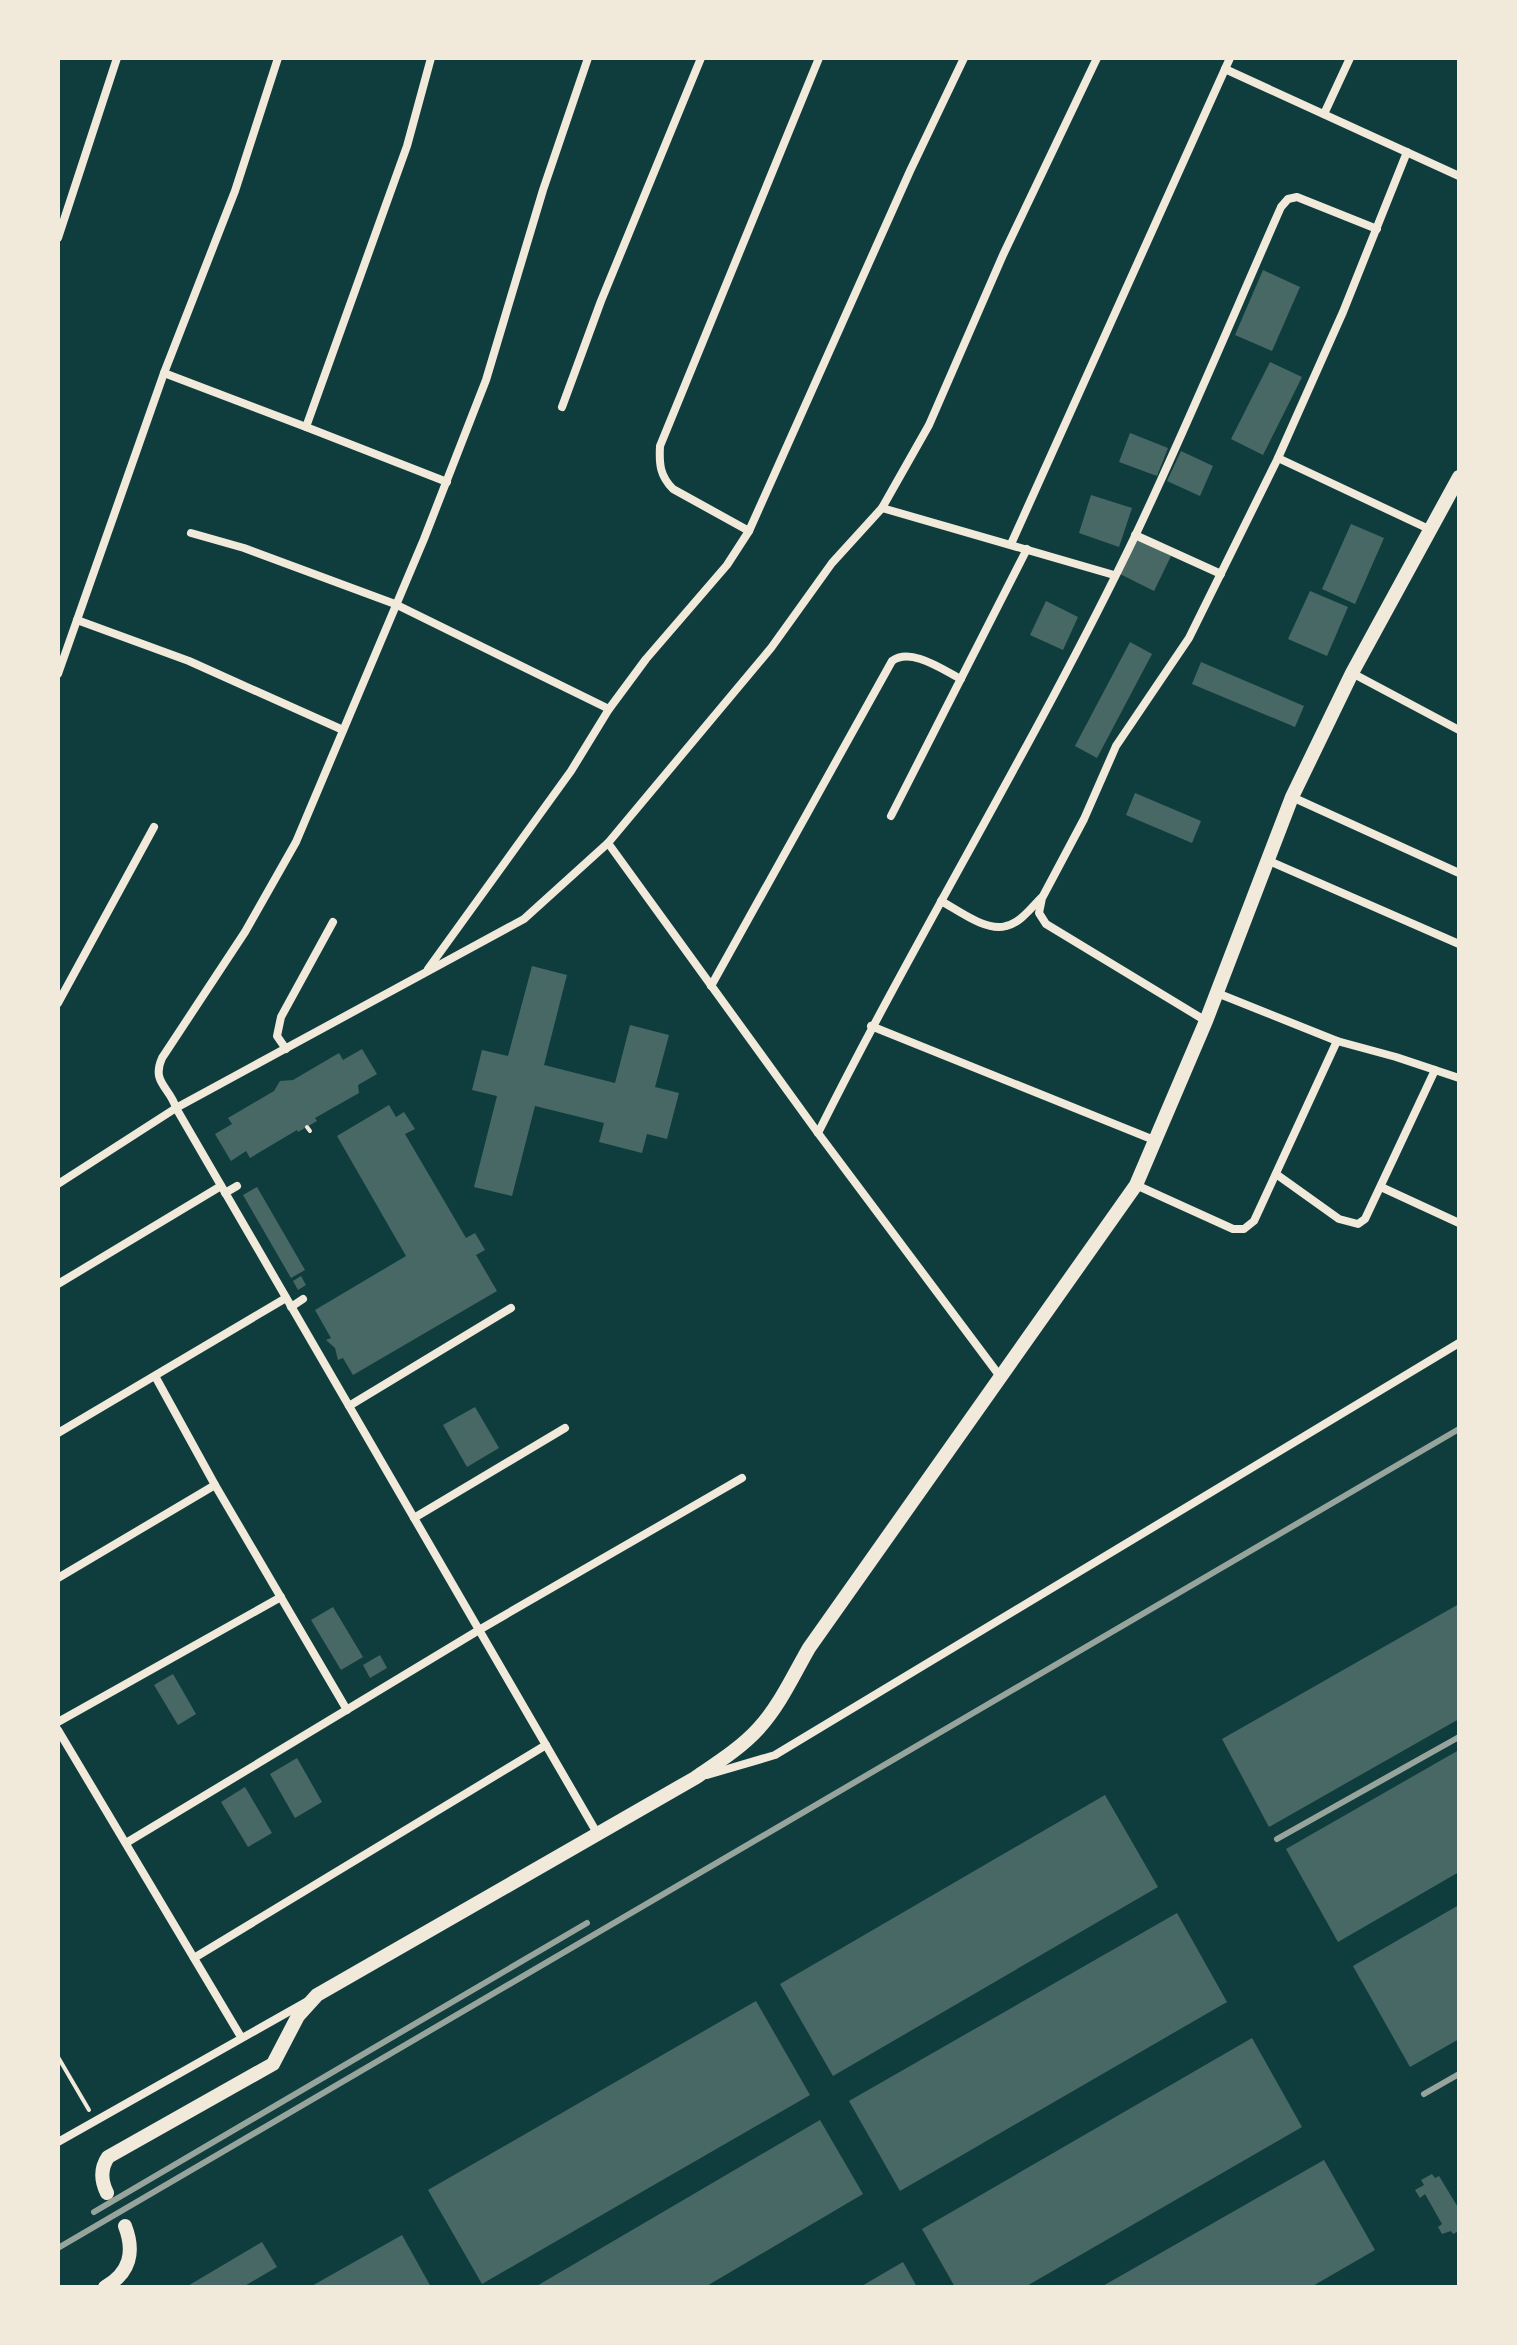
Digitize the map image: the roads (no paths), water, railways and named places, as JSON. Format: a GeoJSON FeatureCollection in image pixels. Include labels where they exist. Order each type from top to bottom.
{"type":"FeatureCollection","features":[{"type":"Feature","properties":{"kind":"street"},"geometry":{"type":"LineString","coordinates":[[58,238],[117,58]]}},
{"type":"Feature","properties":{"kind":"street"},"geometry":{"type":"LineString","coordinates":[[58,674],[164,373],[235,191],[278,58]]}},
{"type":"Feature","properties":{"kind":"street"},"geometry":{"type":"LineString","coordinates":[[306,427],[407,146],[431,58]]}},
{"type":"Feature","properties":{"kind":"street"},"geometry":{"type":"LineString","coordinates":[[588,58],[543,190],[486,380],[447,482],[296,842],[245,932],[157,1069],[159,1081],[173,1097],[176,1108],[223,1190],[597,1833]]}},
{"type":"Feature","properties":{"kind":"street"},"geometry":{"type":"LineString","coordinates":[[562,407],[601,301],[701,58]]}},
{"type":"Feature","properties":{"kind":"street"},"geometry":{"type":"LineString","coordinates":[[749,531],[673,489],[664,480],[659,464],[660,446],[819,58]]}},
{"type":"Feature","properties":{"kind":"street"},"geometry":{"type":"LineString","coordinates":[[427,970],[571,771],[609,709],[646,659],[727,565],[749,531],[903,185],[964,58]]}},
{"type":"Feature","properties":{"kind":"street"},"geometry":{"type":"LineString","coordinates":[[58,1184],[176,1108],[524,919],[608,843],[771,648],[832,563],[882,508],[929,425],[1003,255],[1097,58]]}},
{"type":"Feature","properties":{"kind":"street"},"geometry":{"type":"LineString","coordinates":[[1011,544],[1230,58]]}},
{"type":"Feature","properties":{"kind":"street"},"geometry":{"type":"LineString","coordinates":[[1324,114],[1350,58]]}},
{"type":"Feature","properties":{"kind":"street"},"geometry":{"type":"LineString","coordinates":[[1225,69],[1459,176]]}},
{"type":"Feature","properties":{"kind":"street"},"geometry":{"type":"LineString","coordinates":[[1206,1021],[1046,924],[1039,913],[1042,898],[1084,819],[1116,746],[1189,638],[1278,458],[1407,152]]}},
{"type":"Feature","properties":{"kind":"street"},"geometry":{"type":"LineString","coordinates":[[818,1133],[871,1026],[1023,754],[1135,535],[1281,207],[1288,199],[1297,197],[1377,229]]}},
{"type":"Feature","properties":{"kind":"street"},"geometry":{"type":"LineString","coordinates":[[164,373],[447,482]]}},
{"type":"Feature","properties":{"kind":"street"},"geometry":{"type":"LineString","coordinates":[[1278,458],[1431,530]]}},
{"type":"Feature","properties":{"kind":"street"},"geometry":{"type":"LineString","coordinates":[[58,2142],[695,1778],[759,1728],[809,1648],[1136,1185],[1206,1021],[1292,797],[1352,673],[1459,477]]}},
{"type":"Feature","properties":{"kind":"street"},"geometry":{"type":"LineString","coordinates":[[882,508],[1114,575]]}},
{"type":"Feature","properties":{"kind":"street"},"geometry":{"type":"LineString","coordinates":[[191,533],[244,548],[395,604],[609,709]]}},
{"type":"Feature","properties":{"kind":"street"},"geometry":{"type":"LineString","coordinates":[[1135,535],[1221,574]]}},
{"type":"Feature","properties":{"kind":"street"},"geometry":{"type":"LineString","coordinates":[[891,816],[1027,549]]}},
{"type":"Feature","properties":{"kind":"street"},"geometry":{"type":"LineString","coordinates":[[77,620],[189,661],[343,730]]}},
{"type":"Feature","properties":{"kind":"street"},"geometry":{"type":"LineString","coordinates":[[711,986],[892,661],[899,656],[910,656],[961,679]]}},
{"type":"Feature","properties":{"kind":"street"},"geometry":{"type":"LineString","coordinates":[[1352,673],[1459,730]]}},
{"type":"Feature","properties":{"kind":"street"},"geometry":{"type":"LineString","coordinates":[[1292,797],[1459,873]]}},
{"type":"Feature","properties":{"kind":"street"},"geometry":{"type":"LineString","coordinates":[[58,1003],[154,827]]}},
{"type":"Feature","properties":{"kind":"street"},"geometry":{"type":"LineString","coordinates":[[608,843],[818,1133],[999,1375]]}},
{"type":"Feature","properties":{"kind":"street"},"geometry":{"type":"LineString","coordinates":[[1267,860],[1459,944]]}},
{"type":"Feature","properties":{"kind":"street"},"geometry":{"type":"LineString","coordinates":[[941,901],[996,927],[1007,926],[1019,919],[1042,898]]}},
{"type":"Feature","properties":{"kind":"street"},"geometry":{"type":"LineString","coordinates":[[286,1049],[277,1036],[281,1017],[333,922]]}},
{"type":"Feature","properties":{"kind":"street"},"geometry":{"type":"LineString","coordinates":[[1217,993],[1337,1041],[1459,1078]]}},
{"type":"Feature","properties":{"kind":"street"},"geometry":{"type":"LineString","coordinates":[[871,1026],[1154,1140]]}},
{"type":"Feature","properties":{"kind":"street"},"geometry":{"type":"LineString","coordinates":[[1136,1185],[1233,1229],[1244,1229],[1254,1221],[1337,1041]]}},
{"type":"Feature","properties":{"kind":"street"},"geometry":{"type":"LineString","coordinates":[[1276,1174],[1349,1223],[1358,1224],[1365,1219],[1381,1187],[1435,1070]]}},
{"type":"Feature","properties":{"kind":"street"},"geometry":{"type":"LineString","coordinates":[[58,1284],[223,1190],[237,1186]]}},
{"type":"Feature","properties":{"kind":"street"},"geometry":{"type":"LineString","coordinates":[[1381,1187],[1459,1223]]}},
{"type":"Feature","properties":{"kind":"street"},"geometry":{"type":"LineString","coordinates":[[58,1433],[286,1298]]}},
{"type":"Feature","properties":{"kind":"street"},"geometry":{"type":"LineString","coordinates":[[291,1307],[303,1299]]}},
{"type":"Feature","properties":{"kind":"street"},"geometry":{"type":"LineString","coordinates":[[349,1406],[511,1308]]}},
{"type":"Feature","properties":{"kind":"street"},"geometry":{"type":"LineString","coordinates":[[695,1778],[775,1755],[1459,1343]]}},
{"type":"Feature","properties":{"kind":"street"},"geometry":{"type":"LineString","coordinates":[[155,1376],[347,1710]]}},
{"type":"Feature","properties":{"kind":"street"},"geometry":{"type":"LineString","coordinates":[[414,1518],[565,1428]]}},
{"type":"Feature","properties":{"kind":"street"},"geometry":{"type":"LineString","coordinates":[[126,1843],[479,1630],[742,1478]]}},
{"type":"Feature","properties":{"kind":"street"},"geometry":{"type":"LineString","coordinates":[[58,1578],[215,1485]]}},
{"type":"Feature","properties":{"kind":"street"},"geometry":{"type":"LineString","coordinates":[[58,1722],[281,1597]]}},
{"type":"Feature","properties":{"kind":"street"},"geometry":{"type":"LineString","coordinates":[[58,1730],[241,2037]]}},
{"type":"Feature","properties":{"kind":"street"},"geometry":{"type":"LineString","coordinates":[[194,1958],[546,1745]]}},
{"type":"Feature","properties":{"kind":"street"},"geometry":{"type":"LineString","coordinates":[[107,2193],[102,2177],[108,2157],[273,2064],[298,2016],[317,1995]]}},
{"type":"Feature","properties":{"kind":"street"},"geometry":{"type":"LineString","coordinates":[[105,2287],[122,2274],[130,2259],[131,2243],[125,2226]]}},
{"type":"Feature","properties":{"kind":"railway"},"geometry":{"type":"LineString","coordinates":[[58,2248],[1459,1429]]}},
{"type":"Feature","properties":{"kind":"railway"},"geometry":{"type":"LineString","coordinates":[[1277,1839],[1459,1737]]}},
{"type":"Feature","properties":{"kind":"railway"},"geometry":{"type":"LineString","coordinates":[[94,2212],[587,1923]]}},
{"type":"Feature","properties":{"kind":"railway"},"geometry":{"type":"LineString","coordinates":[[1424,2094],[1459,2074]]}}]}
